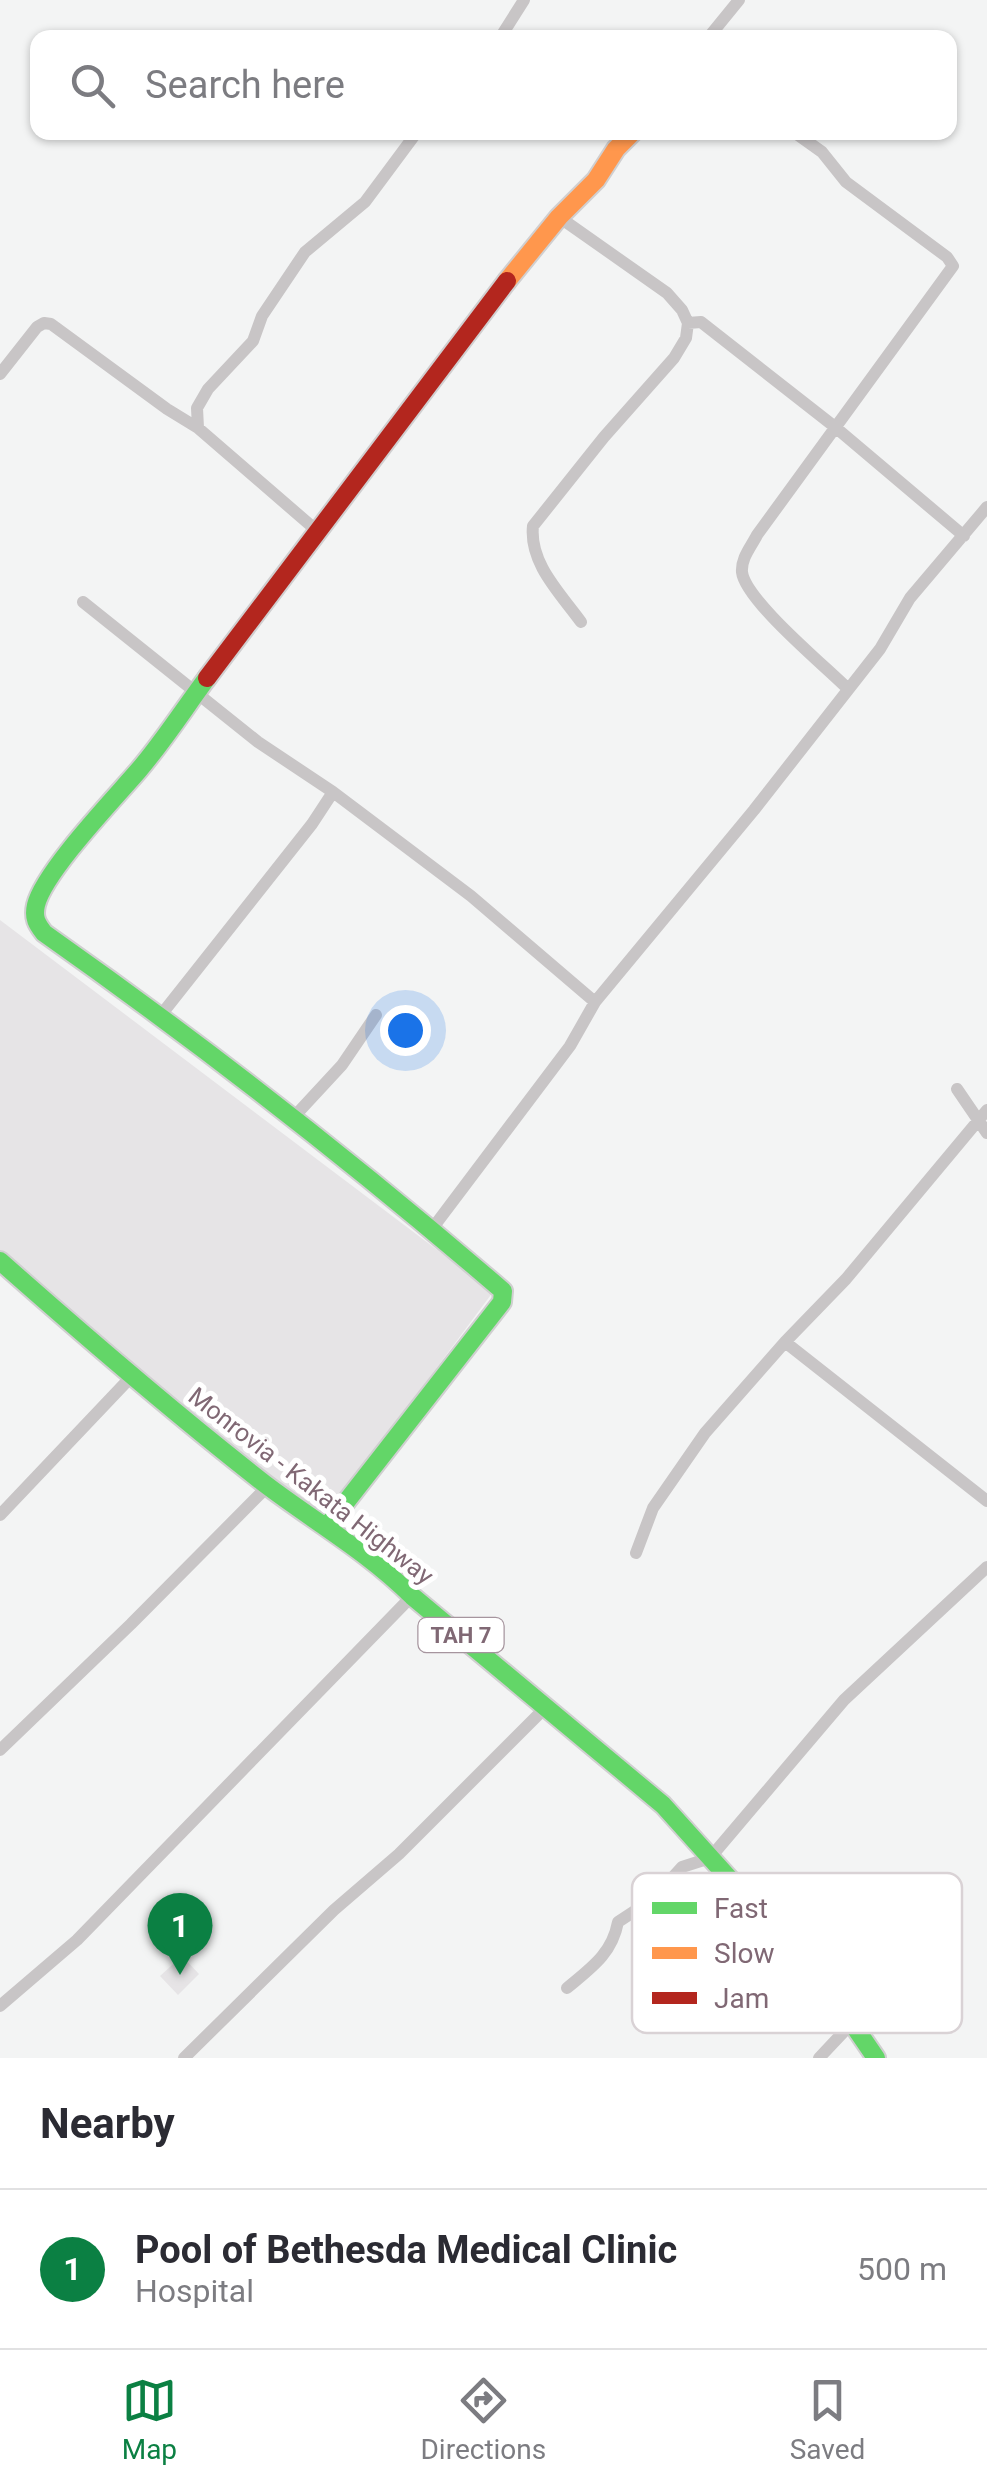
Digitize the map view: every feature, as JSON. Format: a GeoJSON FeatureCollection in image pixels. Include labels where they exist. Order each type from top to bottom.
{"type":"FeatureCollection","features":[{"type":"Feature","properties":{"kind":"main road"},"geometry":{"type":"LineString","coordinates":[[328,1526],[504,1297],[502,1291],[432,1228],[161,1015],[44,933],[35,921],[35,907],[42,890],[103,809],[140,769],[512,274],[596,180],[626,140]]}},
{"type":"Feature","properties":{"kind":"main road","name":"Monrovia - Kakata Highway"},"geometry":{"type":"LineString","coordinates":[[2,1264],[131,1377],[268,1486],[381,1565],[412,1596],[663,1805],[724,1873]]}},
{"type":"Feature","properties":{"kind":"main road","name":"Monrovia - Kakata Highway"},"geometry":{"type":"LineString","coordinates":[[858,2033],[876,2058]]}},
{"type":"Feature","properties":{"kind":"street"},"geometry":{"type":"LineString","coordinates":[[505,30],[524,0]]}},
{"type":"Feature","properties":{"kind":"street"},"geometry":{"type":"LineString","coordinates":[[714,30],[738,0]]}},
{"type":"Feature","properties":{"kind":"street"},"geometry":{"type":"LineString","coordinates":[[198,428],[197,408],[208,389],[253,342],[262,316],[305,252],[365,202],[411,140]]}},
{"type":"Feature","properties":{"kind":"street"},"geometry":{"type":"LineString","coordinates":[[805,140],[822,152],[846,182],[947,257],[953,266],[757,535],[742,562],[742,576],[756,601],[848,690]]}},
{"type":"Feature","properties":{"kind":"street"},"geometry":{"type":"LineString","coordinates":[[559,217],[667,293],[688,323],[686,338],[674,358],[604,436],[533,526],[531,544],[536,558],[580,622]]}},
{"type":"Feature","properties":{"kind":"street"},"geometry":{"type":"LineString","coordinates":[[688,323],[700,322],[964,536]]}},
{"type":"Feature","properties":{"kind":"street"},"geometry":{"type":"LineString","coordinates":[[0,374],[37,326],[51,324],[167,410],[198,428],[316,530]]}},
{"type":"Feature","properties":{"kind":"street"},"geometry":{"type":"LineString","coordinates":[[432,1228],[570,1046],[595,1002],[754,810],[880,649],[910,598],[987,507]]}},
{"type":"Feature","properties":{"kind":"street"},"geometry":{"type":"LineString","coordinates":[[83,602],[258,742],[333,792],[471,896],[595,1002]]}},
{"type":"Feature","properties":{"kind":"street"},"geometry":{"type":"LineString","coordinates":[[161,1015],[333,792]]}},
{"type":"Feature","properties":{"kind":"street"},"geometry":{"type":"LineString","coordinates":[[292,1118],[334,1075],[376,1014]]}},
{"type":"Feature","properties":{"kind":"street"},"geometry":{"type":"LineString","coordinates":[[956,1089],[982,1128]]}},
{"type":"Feature","properties":{"kind":"street"},"geometry":{"type":"LineString","coordinates":[[636,1552],[653,1508],[678,1468],[785,1342],[982,1128],[987,1110]]}},
{"type":"Feature","properties":{"kind":"street"},"geometry":{"type":"LineString","coordinates":[[785,1342],[987,1501]]}},
{"type":"Feature","properties":{"kind":"street"},"geometry":{"type":"LineString","coordinates":[[0,1515],[131,1377]]}},
{"type":"Feature","properties":{"kind":"street"},"geometry":{"type":"LineString","coordinates":[[0,1750],[268,1486]]}},
{"type":"Feature","properties":{"kind":"street"},"geometry":{"type":"LineString","coordinates":[[677,1873],[710,1858],[844,1700],[987,1567]]}},
{"type":"Feature","properties":{"kind":"street"},"geometry":{"type":"LineString","coordinates":[[0,2006],[77,1940],[412,1596]]}},
{"type":"Feature","properties":{"kind":"street"},"geometry":{"type":"LineString","coordinates":[[184,2058],[334,1910],[399,1854],[547,1706]]}},
{"type":"Feature","properties":{"kind":"street"},"geometry":{"type":"LineString","coordinates":[[568,1988],[604,1957],[615,1941],[618,1922],[632,1912]]}},
{"type":"Feature","properties":{"kind":"street"},"geometry":{"type":"LineString","coordinates":[[819,2058],[843,2033]]}},
{"type":"Feature","properties":{"kind":"shaded area"},"geometry":{"type":"Polygon","coordinates":[[[0,920],[493,1292],[325,1518],[0,1272],[0,920]]]}},
{"type":"Feature","properties":{"kind":"shaded area"},"geometry":{"type":"Polygon","coordinates":[[[182,1956],[199,1974],[178,1995],[160,1976],[182,1956]]]}},
{"type":"Feature","properties":{"kind":"traffic: fast"},"geometry":{"type":"LineString","coordinates":[[207,678],[147,760],[52,874],[36,905],[38,924],[44,933],[278,1106],[503,1291],[502,1302],[328,1525]]}},
{"type":"Feature","properties":{"kind":"traffic: fast"},"geometry":{"type":"LineString","coordinates":[[0,1261],[197,1430],[378,1565],[663,1805],[724,1873]]}},
{"type":"Feature","properties":{"kind":"traffic: fast"},"geometry":{"type":"LineString","coordinates":[[859,2033],[876,2058]]}},
{"type":"Feature","properties":{"kind":"traffic: slow"},"geometry":{"type":"LineString","coordinates":[[507,281],[559,217],[596,180],[625,140]]}},
{"type":"Feature","properties":{"kind":"traffic: jam"},"geometry":{"type":"LineString","coordinates":[[207,678],[507,281]]}},
{"type":"Feature","properties":{"kind":"place","name":"Pool of Bethesda Medical Clinic"},"geometry":{"type":"Point","coordinates":[180,1975]}}]}
